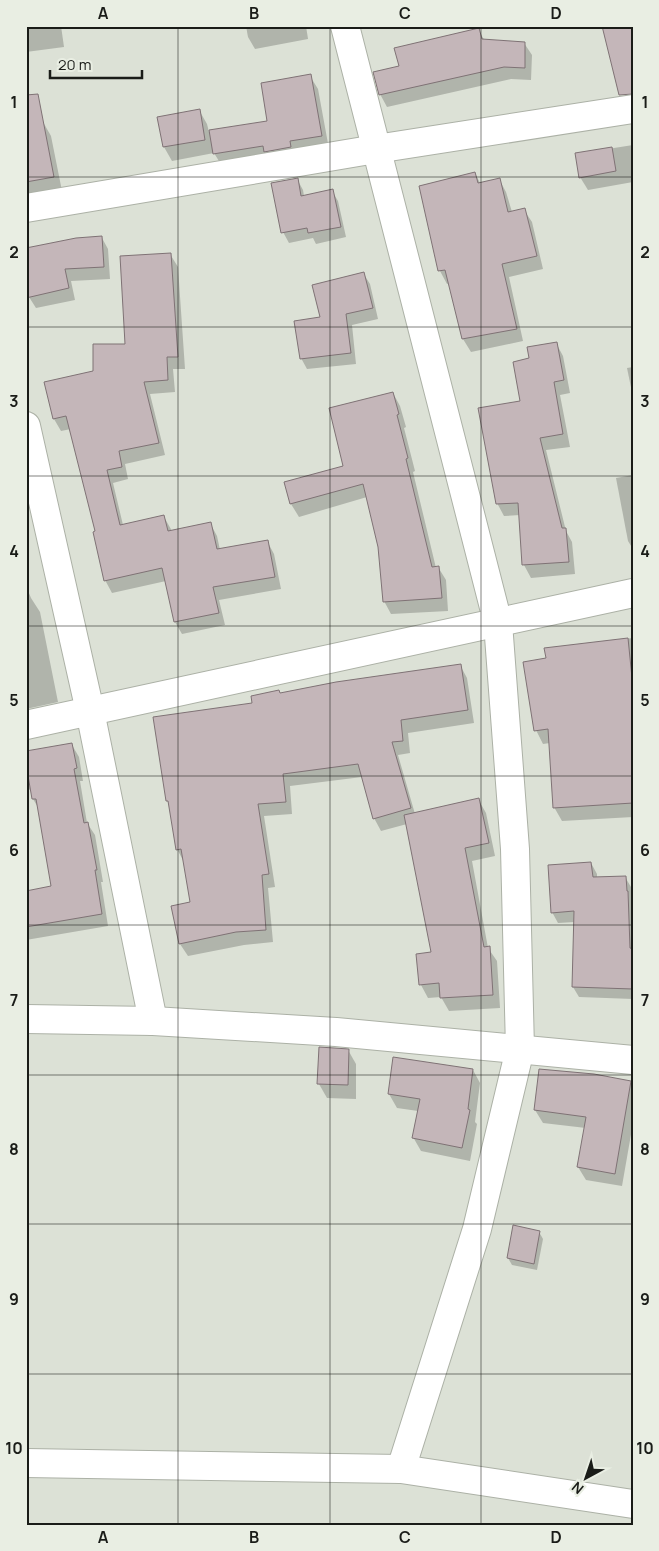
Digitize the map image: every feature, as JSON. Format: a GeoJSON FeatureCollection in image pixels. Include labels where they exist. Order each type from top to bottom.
{"type":"FeatureCollection","features":[{"type":"Feature","properties":{"kind":"street"},"geometry":{"type":"LineString","coordinates":[[345,26],[498,623],[514,849],[520,1050],[477,1229],[400,1469]]}},
{"type":"Feature","properties":{"kind":"street"},"geometry":{"type":"LineString","coordinates":[[26,208],[376,149],[633,109]]}},
{"type":"Feature","properties":{"kind":"street"},"geometry":{"type":"LineString","coordinates":[[26,426],[90,711],[153,1021]]}},
{"type":"Feature","properties":{"kind":"street"},"geometry":{"type":"LineString","coordinates":[[26,726],[633,593]]}},
{"type":"Feature","properties":{"kind":"street"},"geometry":{"type":"LineString","coordinates":[[26,1019],[153,1021],[336,1032],[633,1060]]}},
{"type":"Feature","properties":{"kind":"street"},"geometry":{"type":"LineString","coordinates":[[26,1463],[400,1469],[633,1504]]}},
{"type":"Feature","properties":{"kind":"building"},"geometry":{"type":"Polygon","coordinates":[[[602,26],[633,26],[633,94],[619,95],[602,26]]]}},
{"type":"Feature","properties":{"kind":"building"},"geometry":{"type":"Polygon","coordinates":[[[479,28],[482,39],[525,42],[525,68],[504,67],[379,95],[373,72],[399,66],[394,48],[479,28]]]}},
{"type":"Feature","properties":{"kind":"building"},"geometry":{"type":"Polygon","coordinates":[[[311,74],[322,136],[290,141],[291,147],[264,152],[263,146],[213,154],[209,130],[267,121],[261,83],[311,74]]]}},
{"type":"Feature","properties":{"kind":"building"},"geometry":{"type":"Polygon","coordinates":[[[38,94],[54,177],[26,182],[26,95],[38,94]]]}},
{"type":"Feature","properties":{"kind":"building"},"geometry":{"type":"Polygon","coordinates":[[[200,109],[205,140],[163,147],[157,117],[200,109]]]}},
{"type":"Feature","properties":{"kind":"building"},"geometry":{"type":"Polygon","coordinates":[[[612,147],[616,171],[579,178],[575,153],[612,147]]]}},
{"type":"Feature","properties":{"kind":"building"},"geometry":{"type":"Polygon","coordinates":[[[475,172],[478,183],[500,178],[508,212],[525,208],[537,256],[502,264],[517,329],[462,339],[445,270],[438,271],[419,186],[475,172]]]}},
{"type":"Feature","properties":{"kind":"building"},"geometry":{"type":"Polygon","coordinates":[[[298,178],[301,196],[333,189],[341,227],[308,233],[307,228],[281,233],[271,183],[298,178]]]}},
{"type":"Feature","properties":{"kind":"building"},"geometry":{"type":"Polygon","coordinates":[[[102,236],[104,267],[65,269],[69,288],[26,298],[26,248],[76,238],[102,236]]]}},
{"type":"Feature","properties":{"kind":"building"},"geometry":{"type":"Polygon","coordinates":[[[171,253],[178,357],[167,357],[168,380],[144,382],[159,443],[119,451],[122,467],[107,470],[120,525],[164,515],[168,531],[211,522],[217,549],[268,540],[275,577],[213,587],[219,613],[174,622],[162,568],[104,581],[93,532],[95,531],[66,416],[53,419],[44,382],[93,371],[93,344],[125,344],[120,256],[171,253]]]}},
{"type":"Feature","properties":{"kind":"building"},"geometry":{"type":"Polygon","coordinates":[[[364,272],[373,308],[346,314],[351,353],[300,359],[294,321],[320,317],[312,285],[364,272]]]}},
{"type":"Feature","properties":{"kind":"building"},"geometry":{"type":"Polygon","coordinates":[[[557,342],[564,380],[554,382],[563,434],[540,438],[562,528],[566,528],[569,562],[522,565],[518,503],[496,504],[478,408],[520,401],[513,362],[529,358],[527,347],[557,342]]]}},
{"type":"Feature","properties":{"kind":"building"},"geometry":{"type":"Polygon","coordinates":[[[393,392],[408,458],[406,459],[432,567],[439,566],[442,598],[383,602],[378,547],[363,484],[290,504],[284,482],[343,466],[329,408],[393,392]]]}},
{"type":"Feature","properties":{"kind":"building"},"geometry":{"type":"Polygon","coordinates":[[[628,638],[633,688],[633,803],[553,808],[548,729],[534,731],[523,662],[546,658],[544,648],[628,638]]]}},
{"type":"Feature","properties":{"kind":"building"},"geometry":{"type":"Polygon","coordinates":[[[461,664],[468,710],[401,720],[403,741],[392,742],[411,808],[373,819],[358,764],[283,774],[286,802],[258,804],[269,874],[262,875],[266,930],[236,932],[179,944],[171,906],[190,902],[181,849],[176,850],[168,801],[166,801],[153,717],[252,703],[251,696],[279,690],[280,693],[336,682],[461,664]]]}},
{"type":"Feature","properties":{"kind":"building"},"geometry":{"type":"Polygon","coordinates":[[[72,743],[77,768],[74,769],[84,823],[88,822],[97,870],[95,870],[102,914],[26,927],[26,891],[51,886],[36,799],[32,799],[26,764],[26,751],[72,743]]]}},
{"type":"Feature","properties":{"kind":"building"},"geometry":{"type":"Polygon","coordinates":[[[479,798],[489,843],[465,848],[484,947],[490,946],[493,995],[440,998],[439,983],[419,985],[416,954],[431,952],[404,815],[479,798]]]}},
{"type":"Feature","properties":{"kind":"building"},"geometry":{"type":"Polygon","coordinates":[[[591,862],[593,877],[626,876],[630,948],[633,949],[633,989],[572,987],[574,911],[551,913],[548,865],[591,862]]]}},
{"type":"Feature","properties":{"kind":"building"},"geometry":{"type":"Polygon","coordinates":[[[319,1047],[349,1049],[348,1085],[317,1084],[319,1047]]]}},
{"type":"Feature","properties":{"kind":"building"},"geometry":{"type":"Polygon","coordinates":[[[393,1057],[473,1069],[468,1109],[470,1110],[462,1148],[412,1138],[420,1099],[388,1094],[393,1057]]]}},
{"type":"Feature","properties":{"kind":"building"},"geometry":{"type":"Polygon","coordinates":[[[539,1069],[594,1074],[631,1081],[615,1174],[577,1167],[586,1117],[534,1110],[539,1069]]]}},
{"type":"Feature","properties":{"kind":"building"},"geometry":{"type":"Polygon","coordinates":[[[513,1225],[540,1231],[534,1264],[507,1258],[513,1225]]]}}]}
